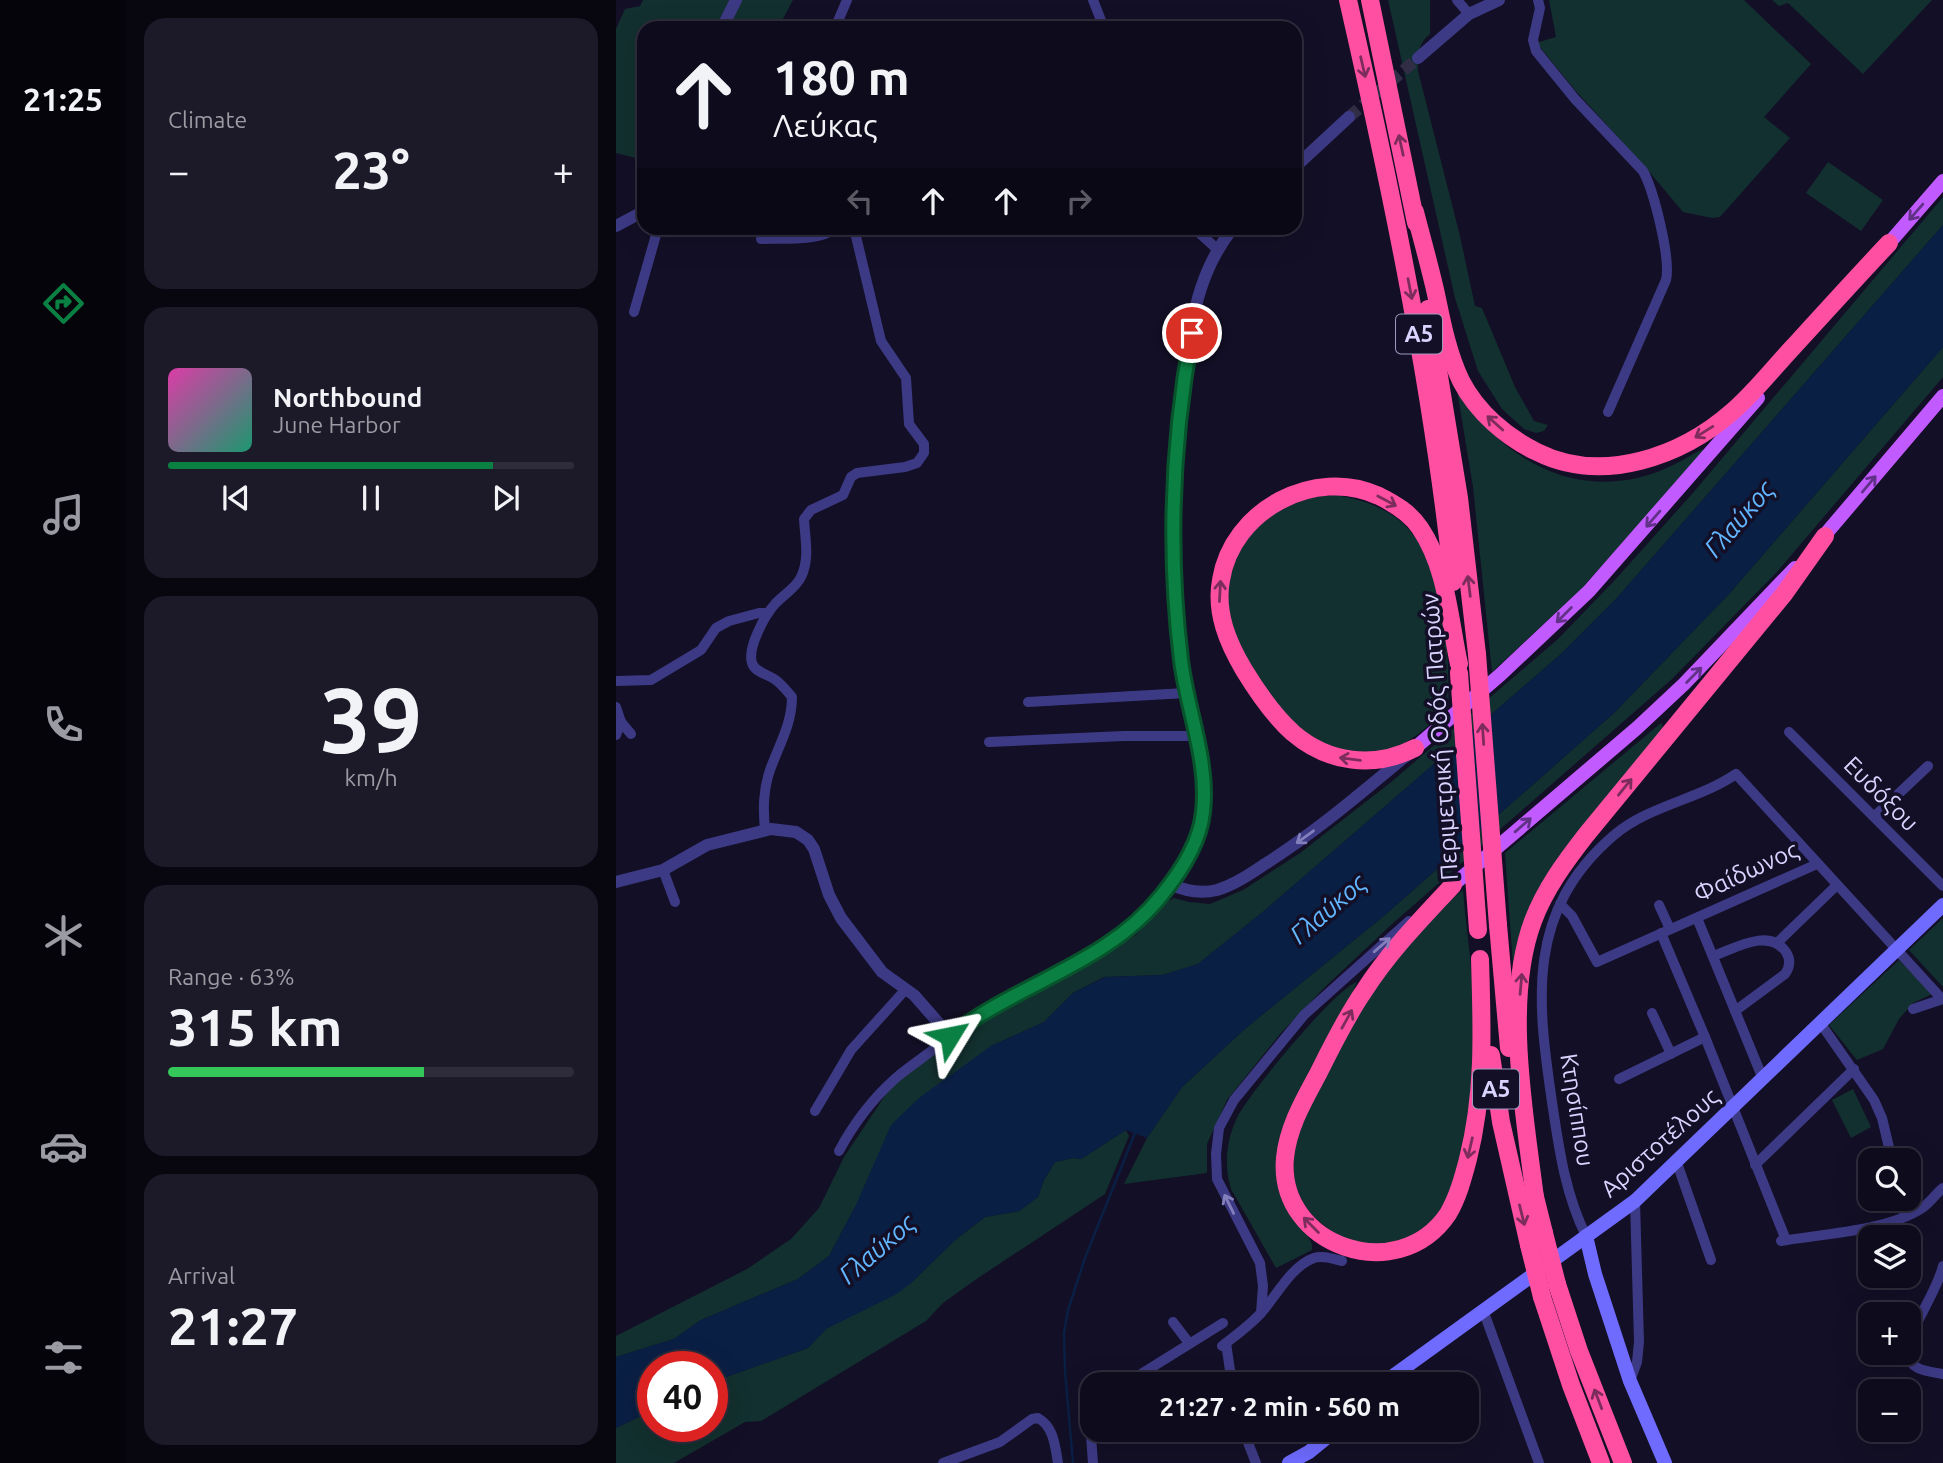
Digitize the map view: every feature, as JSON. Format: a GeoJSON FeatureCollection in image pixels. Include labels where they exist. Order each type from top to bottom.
{"type":"FeatureCollection","features":[{"type":"Feature","properties":{"kind":"highway","name":"Περιμετρική Οδός Πατρών"},"geometry":{"type":"LineString","coordinates":[[1348,0],[1418,329],[1447,528],[1457,627],[1480,959],[1501,1122],[1542,1297],[1571,1385],[1601,1463]]}},
{"type":"Feature","properties":{"kind":"highway","name":"Περιμετρική Οδός Πατρών"},"geometry":{"type":"LineString","coordinates":[[1370,0],[1415,212],[1457,486],[1477,654],[1506,1018],[1515,1088],[1535,1198],[1557,1284],[1579,1351],[1623,1463]]}},
{"type":"Feature","properties":{"kind":"highway"},"geometry":{"type":"LineString","coordinates":[[1415,212],[1449,349],[1469,393],[1486,415],[1520,442],[1554,459],[1586,466],[1620,466],[1647,459],[1690,440],[1722,420],[1760,384],[1889,243]]}},
{"type":"Feature","properties":{"kind":"highway"},"geometry":{"type":"LineString","coordinates":[[1415,748],[1389,758],[1367,762],[1345,760],[1325,754],[1302,741],[1287,728],[1271,711],[1250,680],[1225,633],[1220,606],[1220,580],[1228,554],[1243,530],[1261,513],[1306,488],[1343,486],[1370,492],[1391,502],[1406,512],[1419,526],[1440,566],[1459,668]]}},
{"type":"Feature","properties":{"kind":"highway"},"geometry":{"type":"LineString","coordinates":[[1535,1198],[1521,1084],[1519,1012],[1525,951],[1539,906],[1557,874],[1586,835],[1784,594],[1825,536]]}},
{"type":"Feature","properties":{"kind":"highway"},"geometry":{"type":"LineString","coordinates":[[1453,886],[1389,956],[1363,992],[1299,1109],[1290,1132],[1285,1158],[1286,1181],[1304,1218],[1331,1242],[1360,1252],[1395,1251],[1426,1237],[1451,1208],[1462,1181],[1478,1108],[1482,1065],[1480,959]]}},
{"type":"Feature","properties":{"kind":"main road"},"geometry":{"type":"LineString","coordinates":[[1415,748],[1509,667],[1589,591],[1943,181]]}},
{"type":"Feature","properties":{"kind":"main road"},"geometry":{"type":"LineString","coordinates":[[1453,886],[1675,693],[1825,536],[1943,396]]}},
{"type":"Feature","properties":{"kind":"main road","name":"Αριστοτέλους"},"geometry":{"type":"LineString","coordinates":[[1398,1372],[1635,1201],[1943,905]]}},
{"type":"Feature","properties":{"kind":"main road","name":"Κτησίππου"},"geometry":{"type":"LineString","coordinates":[[1586,1236],[1595,1274],[1630,1381],[1665,1463]]}},
{"type":"Feature","properties":{"kind":"main road"},"geometry":{"type":"LineString","coordinates":[[1289,1463],[1321,1442]]}},
{"type":"Feature","properties":{"kind":"street"},"geometry":{"type":"LineString","coordinates":[[726,21],[736,0]]}},
{"type":"Feature","properties":{"kind":"street"},"geometry":{"type":"LineString","coordinates":[[838,21],[847,0]]}},
{"type":"Feature","properties":{"kind":"street"},"geometry":{"type":"LineString","coordinates":[[1093,0],[1101,21]]}},
{"type":"Feature","properties":{"kind":"street"},"geometry":{"type":"LineString","coordinates":[[1457,0],[1469,14]]}},
{"type":"Feature","properties":{"kind":"street"},"geometry":{"type":"LineString","coordinates":[[1418,58],[1469,14],[1499,0]]}},
{"type":"Feature","properties":{"kind":"street"},"geometry":{"type":"LineString","coordinates":[[1538,0],[1540,8],[1534,30],[1534,47],[1575,99],[1643,171],[1650,186],[1667,257],[1666,280],[1608,412]]}},
{"type":"Feature","properties":{"kind":"street"},"geometry":{"type":"LineString","coordinates":[[1302,161],[1349,117]]}},
{"type":"Feature","properties":{"kind":"street"},"geometry":{"type":"LineString","coordinates":[[616,226],[637,215]]}},
{"type":"Feature","properties":{"kind":"street"},"geometry":{"type":"LineString","coordinates":[[634,312],[656,235]]}},
{"type":"Feature","properties":{"kind":"street"},"geometry":{"type":"LineString","coordinates":[[761,239],[821,235]]}},
{"type":"Feature","properties":{"kind":"street"},"geometry":{"type":"LineString","coordinates":[[765,831],[764,792],[792,715],[792,697],[775,678],[760,672],[752,665],[751,656],[755,640],[768,613],[800,581],[806,561],[804,519],[811,510],[843,495],[857,473],[905,467],[917,463],[924,453],[924,444],[909,424],[906,377],[881,341],[856,235]]}},
{"type":"Feature","properties":{"kind":"street"},"geometry":{"type":"LineString","coordinates":[[1202,235],[1218,250]]}},
{"type":"Feature","properties":{"kind":"street"},"geometry":{"type":"LineString","coordinates":[[839,1152],[855,1125],[899,1075],[983,1013],[1071,966],[1116,937],[1160,898],[1194,843],[1202,818],[1203,776],[1181,661],[1173,569],[1179,415],[1197,301],[1218,250],[1228,235]]}},
{"type":"Feature","properties":{"kind":"street"},"geometry":{"type":"LineString","coordinates":[[616,681],[651,680],[701,650],[716,628],[759,612],[768,613]]}},
{"type":"Feature","properties":{"kind":"street"},"geometry":{"type":"LineString","coordinates":[[1028,702],[1186,694]]}},
{"type":"Feature","properties":{"kind":"street"},"geometry":{"type":"LineString","coordinates":[[616,707],[621,722],[631,734]]}},
{"type":"Feature","properties":{"kind":"street"},"geometry":{"type":"LineString","coordinates":[[616,735],[621,722]]}},
{"type":"Feature","properties":{"kind":"street","name":"Ευδόξου"},"geometry":{"type":"LineString","coordinates":[[1789,732],[1943,886]]}},
{"type":"Feature","properties":{"kind":"street"},"geometry":{"type":"LineString","coordinates":[[989,743],[1124,736],[1196,736]]}},
{"type":"Feature","properties":{"kind":"street"},"geometry":{"type":"LineString","coordinates":[[1170,884],[1181,890],[1209,892],[1241,879],[1318,827],[1415,748]]}},
{"type":"Feature","properties":{"kind":"street"},"geometry":{"type":"LineString","coordinates":[[1875,816],[1928,766]]}},
{"type":"Feature","properties":{"kind":"street","name":"Φαίδωνος"},"geometry":{"type":"LineString","coordinates":[[1560,904],[1572,916],[1597,962],[1817,863],[1736,774],[1719,785],[1635,821]]}},
{"type":"Feature","properties":{"kind":"street","name":"Κτησίππου"},"geometry":{"type":"LineString","coordinates":[[1586,1236],[1570,1198],[1562,1169],[1541,1024],[1542,964],[1560,904],[1571,883],[1614,835],[1635,821]]}},
{"type":"Feature","properties":{"kind":"street"},"geometry":{"type":"LineString","coordinates":[[616,882],[663,870],[707,845],[765,831],[791,830],[802,835],[812,845],[837,912],[879,968],[919,999],[950,1036]]}},
{"type":"Feature","properties":{"kind":"street"},"geometry":{"type":"LineString","coordinates":[[1817,863],[1943,999],[1913,1009]]}},
{"type":"Feature","properties":{"kind":"street"},"geometry":{"type":"LineString","coordinates":[[663,870],[675,902]]}},
{"type":"Feature","properties":{"kind":"street"},"geometry":{"type":"LineString","coordinates":[[1777,943],[1837,885]]}},
{"type":"Feature","properties":{"kind":"street"},"geometry":{"type":"LineString","coordinates":[[1261,1313],[1263,1286],[1260,1263],[1217,1179],[1219,1128],[1234,1100],[1304,1015],[1453,886]]}},
{"type":"Feature","properties":{"kind":"street"},"geometry":{"type":"LineString","coordinates":[[1659,905],[1705,1037],[1783,1241],[1841,1232],[1905,1216],[1921,1209],[1943,1188]]}},
{"type":"Feature","properties":{"kind":"street"},"geometry":{"type":"LineString","coordinates":[[1697,918],[1763,1079]]}},
{"type":"Feature","properties":{"kind":"street"},"geometry":{"type":"LineString","coordinates":[[1713,956],[1762,940],[1777,943],[1787,955],[1790,965],[1788,971],[1735,1011]]}},
{"type":"Feature","properties":{"kind":"street"},"geometry":{"type":"LineString","coordinates":[[815,1111],[851,1050],[906,989]]}},
{"type":"Feature","properties":{"kind":"street"},"geometry":{"type":"LineString","coordinates":[[1651,1013],[1671,1054]]}},
{"type":"Feature","properties":{"kind":"street"},"geometry":{"type":"LineString","coordinates":[[1821,1024],[1854,1069],[1880,1112],[1889,1148]]}},
{"type":"Feature","properties":{"kind":"street"},"geometry":{"type":"LineString","coordinates":[[1619,1079],[1705,1037]]}},
{"type":"Feature","properties":{"kind":"street"},"geometry":{"type":"LineString","coordinates":[[1755,1165],[1854,1069]]}},
{"type":"Feature","properties":{"kind":"street"},"geometry":{"type":"LineString","coordinates":[[1677,1163],[1711,1260]]}},
{"type":"Feature","properties":{"kind":"street"},"geometry":{"type":"LineString","coordinates":[[1630,1381],[1637,1362],[1639,1342],[1635,1201]]}},
{"type":"Feature","properties":{"kind":"street"},"geometry":{"type":"LineString","coordinates":[[1904,1211],[1905,1216]]}},
{"type":"Feature","properties":{"kind":"street"},"geometry":{"type":"LineString","coordinates":[[1230,1372],[1224,1345],[1261,1313],[1293,1275],[1315,1258],[1342,1261]]}},
{"type":"Feature","properties":{"kind":"street"},"geometry":{"type":"LineString","coordinates":[[1921,1312],[1939,1280],[1943,1266]]}},
{"type":"Feature","properties":{"kind":"street"},"geometry":{"type":"LineString","coordinates":[[1483,1310],[1539,1463]]}},
{"type":"Feature","properties":{"kind":"street"},"geometry":{"type":"LineString","coordinates":[[1173,1322],[1189,1343]]}},
{"type":"Feature","properties":{"kind":"street"},"geometry":{"type":"LineString","coordinates":[[1144,1372],[1223,1323]]}},
{"type":"Feature","properties":{"kind":"street"},"geometry":{"type":"LineString","coordinates":[[1913,1365],[1943,1374]]}},
{"type":"Feature","properties":{"kind":"street"},"geometry":{"type":"LineString","coordinates":[[943,1463],[992,1446],[1012,1436],[1032,1419],[1038,1418],[1046,1423],[1051,1432],[1058,1463]]}},
{"type":"Feature","properties":{"kind":"street"},"geometry":{"type":"LineString","coordinates":[[1091,1442],[1093,1463]]}},
{"type":"Feature","properties":{"kind":"street"},"geometry":{"type":"LineString","coordinates":[[1248,1442],[1256,1463]]}},
{"type":"Feature","properties":{"kind":"green space"},"geometry":{"type":"Polygon","coordinates":[[[643,0],[793,0],[782,21],[637,21],[637,158],[616,153],[616,29],[625,9],[640,6],[643,0]]]}},
{"type":"Feature","properties":{"kind":"green space"},"geometry":{"type":"Polygon","coordinates":[[[1388,0],[1430,0],[1430,34],[1419,51],[1418,71],[1475,306],[1482,308],[1515,387],[1534,421],[1548,425],[1544,431],[1536,433],[1524,429],[1502,409],[1478,371],[1455,298],[1388,0]]]}},
{"type":"Feature","properties":{"kind":"green space"},"geometry":{"type":"Polygon","coordinates":[[[1549,0],[1744,0],[1811,64],[1764,117],[1790,138],[1720,217],[1683,212],[1539,46],[1539,42],[1556,37],[1549,0]]]}},
{"type":"Feature","properties":{"kind":"green space"},"geometry":{"type":"Polygon","coordinates":[[[1772,0],[1932,0],[1863,74],[1788,3],[1779,6],[1772,0]]]}},
{"type":"Feature","properties":{"kind":"green space"},"geometry":{"type":"Polygon","coordinates":[[[1828,162],[1883,200],[1861,231],[1806,193],[1828,162]]]}},
{"type":"Feature","properties":{"kind":"green space"},"geometry":{"type":"Polygon","coordinates":[[[1943,197],[1943,225],[1616,599],[1561,654],[1264,911],[1198,964],[1163,975],[1104,977],[1073,993],[1044,1022],[991,1046],[855,1207],[829,1256],[798,1279],[701,1320],[674,1339],[616,1357],[616,1336],[747,1269],[791,1239],[819,1208],[844,1157],[890,1088],[951,1040],[1136,935],[1166,902],[1174,898],[1210,904],[1243,890],[1300,853],[1390,783],[1558,639],[1692,494],[1943,197]]]}},
{"type":"Feature","properties":{"kind":"green space"},"geometry":{"type":"Polygon","coordinates":[[[1943,347],[1943,377],[1776,573],[1672,679],[1391,925],[1280,1034],[1227,1100],[1207,1144],[1207,1173],[1124,1184],[1147,1138],[1182,1087],[1246,1028],[1385,915],[1614,713],[1729,594],[1943,347]]]}},
{"type":"Feature","properties":{"kind":"green space"},"geometry":{"type":"Polygon","coordinates":[[[1457,390],[1475,415],[1496,437],[1519,455],[1544,469],[1571,478],[1599,482],[1629,480],[1660,471],[1703,449],[1705,451],[1581,589],[1492,672],[1473,487],[1457,390]]]}},
{"type":"Feature","properties":{"kind":"green space"},"geometry":{"type":"Polygon","coordinates":[[[1336,495],[1370,504],[1400,521],[1416,539],[1428,560],[1437,583],[1442,608],[1448,660],[1449,708],[1410,740],[1383,752],[1366,754],[1339,750],[1315,740],[1301,730],[1273,700],[1248,663],[1228,609],[1228,590],[1237,556],[1258,527],[1287,506],[1308,498],[1336,495]]]}},
{"type":"Feature","properties":{"kind":"green space"},"geometry":{"type":"Polygon","coordinates":[[[1661,723],[1664,728],[1569,843],[1514,980],[1505,853],[1661,723]]]}},
{"type":"Feature","properties":{"kind":"green space"},"geometry":{"type":"Polygon","coordinates":[[[1463,890],[1476,1022],[1477,1077],[1468,1129],[1451,1187],[1435,1216],[1422,1229],[1406,1238],[1372,1244],[1354,1241],[1321,1223],[1300,1197],[1293,1173],[1297,1136],[1365,1002],[1409,942],[1435,914],[1463,890]]]}},
{"type":"Feature","properties":{"kind":"green space"},"geometry":{"type":"Polygon","coordinates":[[[1943,918],[1943,987],[1909,950],[1943,918]]]}},
{"type":"Feature","properties":{"kind":"green space"},"geometry":{"type":"Polygon","coordinates":[[[1899,960],[1932,994],[1913,1003],[1899,1019],[1883,1049],[1857,1060],[1829,1025],[1899,960]]]}},
{"type":"Feature","properties":{"kind":"green space"},"geometry":{"type":"Polygon","coordinates":[[[1357,982],[1293,1108],[1279,1148],[1276,1169],[1280,1188],[1294,1219],[1309,1237],[1312,1250],[1276,1268],[1231,1189],[1227,1163],[1230,1137],[1243,1107],[1273,1067],[1312,1022],[1357,982]]]}},
{"type":"Feature","properties":{"kind":"green space"},"geometry":{"type":"Polygon","coordinates":[[[1853,1089],[1871,1127],[1851,1138],[1832,1100],[1853,1089]]]}},
{"type":"Feature","properties":{"kind":"green space"},"geometry":{"type":"Polygon","coordinates":[[[1126,1130],[1129,1136],[1105,1194],[975,1280],[943,1303],[926,1321],[761,1421],[745,1422],[728,1432],[728,1376],[808,1348],[826,1329],[910,1284],[955,1240],[985,1217],[1019,1211],[1038,1197],[1055,1162],[1081,1159],[1126,1130]]]}},
{"type":"Feature","properties":{"kind":"green space"},"geometry":{"type":"Polygon","coordinates":[[[637,1418],[637,1442],[710,1442],[674,1463],[616,1463],[616,1428],[637,1418]]]}},
{"type":"Feature","properties":{"kind":"water","name":"Γλαύκος"},"geometry":{"type":"Polygon","coordinates":[[[1943,225],[1943,347],[1729,594],[1614,713],[1385,915],[1246,1028],[1182,1087],[1147,1138],[1126,1130],[1081,1159],[1055,1162],[1038,1197],[1019,1211],[985,1217],[955,1240],[910,1284],[895,1295],[826,1329],[808,1348],[728,1376],[728,1351],[637,1351],[637,1418],[616,1428],[616,1357],[674,1339],[701,1320],[798,1279],[829,1256],[855,1207],[891,1125],[919,1098],[991,1046],[1044,1022],[1073,993],[1105,977],[1163,975],[1198,964],[1264,911],[1561,654],[1616,599],[1943,225]]]}},
{"type":"Feature","properties":{"kind":"waterway"},"geometry":{"type":"LineString","coordinates":[[1073,1463],[1065,1371],[1064,1333],[1068,1310],[1085,1258],[1135,1133]]}},
{"type":"Feature","properties":{"kind":"tunnel"},"geometry":{"type":"LineString","coordinates":[[1349,117],[1418,58]]}},
{"type":"Feature","properties":{"kind":"route"},"geometry":{"type":"LineString","coordinates":[[950,1036],[983,1013],[1071,966],[1136,922],[1160,898],[1181,867],[1198,834],[1204,799],[1203,776],[1181,661],[1173,569],[1179,415],[1192,333]]}}]}
